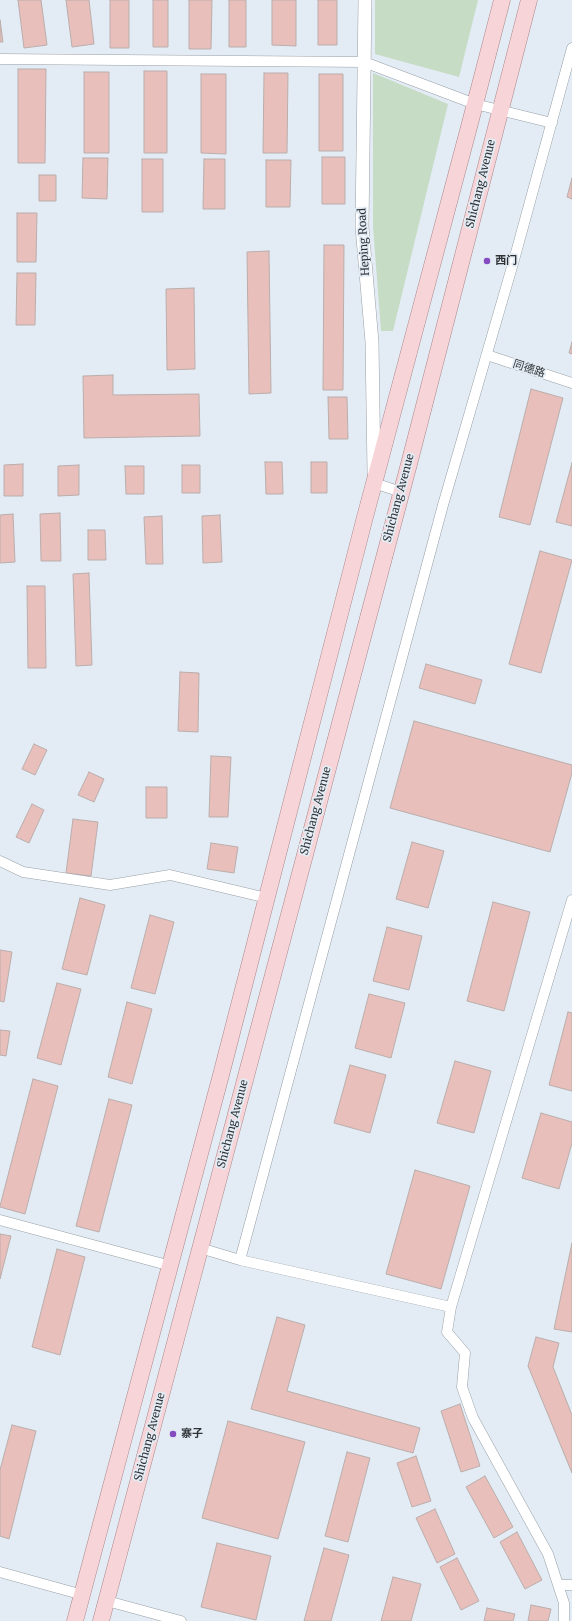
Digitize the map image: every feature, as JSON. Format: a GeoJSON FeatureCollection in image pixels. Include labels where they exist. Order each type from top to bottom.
{"type":"FeatureCollection","features":[{"type":"Feature","properties":{"kind":"main road"},"geometry":{"type":"LineString","coordinates":[[75,1621],[171,1266],[374,483],[502,0]]}},
{"type":"Feature","properties":{"kind":"main road","name":"Shichang Avenue"},"geometry":{"type":"LineString","coordinates":[[101,1621],[401,492],[529,0]]}},
{"type":"Feature","properties":{"kind":"street","name":"Heping Road"},"geometry":{"type":"LineString","coordinates":[[365,0],[362,227],[372,342],[374,483]]}},
{"type":"Feature","properties":{"kind":"street"},"geometry":{"type":"LineString","coordinates":[[240,1260],[441,511],[487,355],[572,48]]}},
{"type":"Feature","properties":{"kind":"street"},"geometry":{"type":"LineString","coordinates":[[0,59],[364,62],[475,104],[552,123]]}},
{"type":"Feature","properties":{"kind":"street","name":"同德路"},"geometry":{"type":"LineString","coordinates":[[487,355],[572,383]]}},
{"type":"Feature","properties":{"kind":"street"},"geometry":{"type":"LineString","coordinates":[[374,483],[401,492]]}},
{"type":"Feature","properties":{"kind":"street"},"geometry":{"type":"LineString","coordinates":[[0,861],[23,872],[110,885],[170,875],[267,898]]}},
{"type":"Feature","properties":{"kind":"street"},"geometry":{"type":"LineString","coordinates":[[564,1621],[564,1603],[548,1554],[473,1418],[462,1387],[465,1353],[447,1332],[451,1307],[572,900]]}},
{"type":"Feature","properties":{"kind":"street"},"geometry":{"type":"LineString","coordinates":[[0,1220],[171,1266]]}},
{"type":"Feature","properties":{"kind":"street"},"geometry":{"type":"LineString","coordinates":[[200,1248],[240,1260],[451,1307]]}},
{"type":"Feature","properties":{"kind":"street"},"geometry":{"type":"LineString","coordinates":[[0,1572],[83,1595]]}},
{"type":"Feature","properties":{"kind":"street"},"geometry":{"type":"LineString","coordinates":[[558,1585],[572,1585]]}},
{"type":"Feature","properties":{"kind":"street"},"geometry":{"type":"LineString","coordinates":[[106,1601],[180,1621]]}},
{"type":"Feature","properties":{"kind":"green space"},"geometry":{"type":"Polygon","coordinates":[[[375,0],[478,0],[459,77],[375,54],[375,0]]]}},
{"type":"Feature","properties":{"kind":"green space"},"geometry":{"type":"Polygon","coordinates":[[[373,73],[448,104],[393,331],[381,331],[373,226],[373,73]]]}},
{"type":"Feature","properties":{"kind":"building"},"geometry":{"type":"Polygon","coordinates":[[[18,0],[41,0],[47,45],[24,48],[18,0]]]}},
{"type":"Feature","properties":{"kind":"building"},"geometry":{"type":"Polygon","coordinates":[[[66,0],[89,0],[94,44],[72,47],[66,0]]]}},
{"type":"Feature","properties":{"kind":"building"},"geometry":{"type":"Polygon","coordinates":[[[110,0],[129,0],[129,48],[110,48],[110,0]]]}},
{"type":"Feature","properties":{"kind":"building"},"geometry":{"type":"Polygon","coordinates":[[[153,0],[168,0],[168,47],[153,47],[153,0]]]}},
{"type":"Feature","properties":{"kind":"building"},"geometry":{"type":"Polygon","coordinates":[[[189,0],[212,0],[211,49],[189,49],[189,0]]]}},
{"type":"Feature","properties":{"kind":"building"},"geometry":{"type":"Polygon","coordinates":[[[229,0],[246,0],[246,47],[229,47],[229,0]]]}},
{"type":"Feature","properties":{"kind":"building"},"geometry":{"type":"Polygon","coordinates":[[[272,0],[296,0],[296,46],[272,45],[272,0]]]}},
{"type":"Feature","properties":{"kind":"building"},"geometry":{"type":"Polygon","coordinates":[[[318,0],[337,0],[337,45],[318,45],[318,0]]]}},
{"type":"Feature","properties":{"kind":"building"},"geometry":{"type":"Polygon","coordinates":[[[0,20],[3,42],[0,42],[0,20]]]}},
{"type":"Feature","properties":{"kind":"building"},"geometry":{"type":"Polygon","coordinates":[[[18,69],[46,69],[45,163],[18,163],[18,69]]]}},
{"type":"Feature","properties":{"kind":"building"},"geometry":{"type":"Polygon","coordinates":[[[144,71],[167,71],[167,153],[144,153],[144,71]]]}},
{"type":"Feature","properties":{"kind":"building"},"geometry":{"type":"Polygon","coordinates":[[[84,72],[109,72],[109,153],[84,153],[84,72]]]}},
{"type":"Feature","properties":{"kind":"building"},"geometry":{"type":"Polygon","coordinates":[[[264,73],[288,73],[287,153],[263,153],[264,73]]]}},
{"type":"Feature","properties":{"kind":"building"},"geometry":{"type":"Polygon","coordinates":[[[201,74],[226,74],[226,154],[201,153],[201,74]]]}},
{"type":"Feature","properties":{"kind":"building"},"geometry":{"type":"Polygon","coordinates":[[[319,74],[343,74],[343,151],[319,151],[319,74]]]}},
{"type":"Feature","properties":{"kind":"building"},"geometry":{"type":"Polygon","coordinates":[[[322,157],[345,157],[345,204],[322,204],[322,157]]]}},
{"type":"Feature","properties":{"kind":"building"},"geometry":{"type":"Polygon","coordinates":[[[83,158],[108,158],[107,199],[82,198],[83,158]]]}},
{"type":"Feature","properties":{"kind":"building"},"geometry":{"type":"Polygon","coordinates":[[[142,159],[163,159],[163,212],[142,212],[142,159]]]}},
{"type":"Feature","properties":{"kind":"building"},"geometry":{"type":"Polygon","coordinates":[[[204,159],[225,159],[225,209],[203,209],[204,159]]]}},
{"type":"Feature","properties":{"kind":"building"},"geometry":{"type":"Polygon","coordinates":[[[266,160],[291,160],[290,207],[266,207],[266,160]]]}},
{"type":"Feature","properties":{"kind":"building"},"geometry":{"type":"Polygon","coordinates":[[[39,175],[56,175],[56,201],[39,201],[39,175]]]}},
{"type":"Feature","properties":{"kind":"building"},"geometry":{"type":"Polygon","coordinates":[[[572,178],[572,199],[567,197],[572,178]]]}},
{"type":"Feature","properties":{"kind":"building"},"geometry":{"type":"Polygon","coordinates":[[[17,213],[37,213],[36,262],[17,262],[17,213]]]}},
{"type":"Feature","properties":{"kind":"building"},"geometry":{"type":"Polygon","coordinates":[[[324,245],[344,245],[343,390],[323,390],[324,245]]]}},
{"type":"Feature","properties":{"kind":"building"},"geometry":{"type":"Polygon","coordinates":[[[269,251],[271,393],[249,394],[247,252],[269,251]]]}},
{"type":"Feature","properties":{"kind":"building"},"geometry":{"type":"Polygon","coordinates":[[[17,273],[36,273],[35,325],[16,325],[17,273]]]}},
{"type":"Feature","properties":{"kind":"building"},"geometry":{"type":"Polygon","coordinates":[[[194,288],[195,369],[167,370],[166,289],[194,288]]]}},
{"type":"Feature","properties":{"kind":"building"},"geometry":{"type":"Polygon","coordinates":[[[572,342],[572,354],[569,353],[572,342]]]}},
{"type":"Feature","properties":{"kind":"building"},"geometry":{"type":"Polygon","coordinates":[[[113,375],[113,395],[199,394],[200,436],[84,438],[83,376],[113,375]]]}},
{"type":"Feature","properties":{"kind":"building"},"geometry":{"type":"Polygon","coordinates":[[[531,389],[563,398],[530,525],[499,517],[531,389]]]}},
{"type":"Feature","properties":{"kind":"building"},"geometry":{"type":"Polygon","coordinates":[[[328,397],[347,397],[348,439],[329,439],[328,397]]]}},
{"type":"Feature","properties":{"kind":"building"},"geometry":{"type":"Polygon","coordinates":[[[265,462],[282,462],[283,494],[266,494],[265,462]]]}},
{"type":"Feature","properties":{"kind":"building"},"geometry":{"type":"Polygon","coordinates":[[[311,462],[327,462],[327,493],[311,493],[311,462]]]}},
{"type":"Feature","properties":{"kind":"building"},"geometry":{"type":"Polygon","coordinates":[[[572,463],[572,526],[556,522],[572,463]]]}},
{"type":"Feature","properties":{"kind":"building"},"geometry":{"type":"Polygon","coordinates":[[[23,464],[23,496],[4,496],[4,465],[23,464]]]}},
{"type":"Feature","properties":{"kind":"building"},"geometry":{"type":"Polygon","coordinates":[[[79,465],[79,495],[58,496],[58,466],[79,465]]]}},
{"type":"Feature","properties":{"kind":"building"},"geometry":{"type":"Polygon","coordinates":[[[182,465],[200,465],[200,493],[182,493],[182,465]]]}},
{"type":"Feature","properties":{"kind":"building"},"geometry":{"type":"Polygon","coordinates":[[[125,466],[144,466],[144,494],[126,494],[125,466]]]}},
{"type":"Feature","properties":{"kind":"building"},"geometry":{"type":"Polygon","coordinates":[[[60,513],[61,561],[41,561],[40,514],[60,513]]]}},
{"type":"Feature","properties":{"kind":"building"},"geometry":{"type":"Polygon","coordinates":[[[13,514],[15,562],[0,563],[0,515],[13,514]]]}},
{"type":"Feature","properties":{"kind":"building"},"geometry":{"type":"Polygon","coordinates":[[[220,515],[222,562],[203,563],[202,516],[220,515]]]}},
{"type":"Feature","properties":{"kind":"building"},"geometry":{"type":"Polygon","coordinates":[[[162,516],[163,564],[146,564],[144,517],[162,516]]]}},
{"type":"Feature","properties":{"kind":"building"},"geometry":{"type":"Polygon","coordinates":[[[88,530],[105,530],[106,560],[88,560],[88,530]]]}},
{"type":"Feature","properties":{"kind":"building"},"geometry":{"type":"Polygon","coordinates":[[[540,551],[572,560],[541,673],[509,664],[540,551]]]}},
{"type":"Feature","properties":{"kind":"building"},"geometry":{"type":"Polygon","coordinates":[[[89,573],[92,665],[76,666],[73,574],[89,573]]]}},
{"type":"Feature","properties":{"kind":"building"},"geometry":{"type":"Polygon","coordinates":[[[27,586],[45,586],[46,668],[28,668],[27,586]]]}},
{"type":"Feature","properties":{"kind":"building"},"geometry":{"type":"Polygon","coordinates":[[[426,664],[482,680],[475,704],[419,688],[426,664]]]}},
{"type":"Feature","properties":{"kind":"building"},"geometry":{"type":"Polygon","coordinates":[[[180,672],[199,673],[198,732],[178,731],[180,672]]]}},
{"type":"Feature","properties":{"kind":"building"},"geometry":{"type":"Polygon","coordinates":[[[414,721],[572,765],[572,773],[550,852],[390,808],[414,721]]]}},
{"type":"Feature","properties":{"kind":"building"},"geometry":{"type":"Polygon","coordinates":[[[34,744],[47,750],[35,775],[22,769],[34,744]]]}},
{"type":"Feature","properties":{"kind":"building"},"geometry":{"type":"Polygon","coordinates":[[[211,756],[231,757],[228,817],[209,817],[211,756]]]}},
{"type":"Feature","properties":{"kind":"building"},"geometry":{"type":"Polygon","coordinates":[[[89,772],[104,779],[94,802],[78,795],[89,772]]]}},
{"type":"Feature","properties":{"kind":"building"},"geometry":{"type":"Polygon","coordinates":[[[146,787],[167,787],[167,818],[146,818],[146,787]]]}},
{"type":"Feature","properties":{"kind":"building"},"geometry":{"type":"Polygon","coordinates":[[[32,804],[44,810],[29,843],[16,837],[32,804]]]}},
{"type":"Feature","properties":{"kind":"building"},"geometry":{"type":"Polygon","coordinates":[[[73,819],[98,822],[91,876],[66,873],[73,819]]]}},
{"type":"Feature","properties":{"kind":"building"},"geometry":{"type":"Polygon","coordinates":[[[412,842],[444,851],[428,908],[396,899],[412,842]]]}},
{"type":"Feature","properties":{"kind":"building"},"geometry":{"type":"Polygon","coordinates":[[[211,843],[238,847],[234,873],[207,869],[211,843]]]}},
{"type":"Feature","properties":{"kind":"building"},"geometry":{"type":"Polygon","coordinates":[[[80,898],[105,905],[87,975],[62,969],[80,898]]]}},
{"type":"Feature","properties":{"kind":"building"},"geometry":{"type":"Polygon","coordinates":[[[493,902],[530,912],[504,1011],[467,1001],[493,902]]]}},
{"type":"Feature","properties":{"kind":"building"},"geometry":{"type":"Polygon","coordinates":[[[150,915],[174,922],[155,994],[131,988],[150,915]]]}},
{"type":"Feature","properties":{"kind":"building"},"geometry":{"type":"Polygon","coordinates":[[[387,927],[422,936],[409,990],[373,981],[387,927]]]}},
{"type":"Feature","properties":{"kind":"building"},"geometry":{"type":"Polygon","coordinates":[[[0,950],[12,952],[4,1002],[0,1001],[0,950]]]}},
{"type":"Feature","properties":{"kind":"building"},"geometry":{"type":"Polygon","coordinates":[[[57,983],[81,989],[61,1065],[37,1058],[57,983]]]}},
{"type":"Feature","properties":{"kind":"building"},"geometry":{"type":"Polygon","coordinates":[[[369,994],[405,1003],[391,1058],[355,1048],[369,994]]]}},
{"type":"Feature","properties":{"kind":"building"},"geometry":{"type":"Polygon","coordinates":[[[127,1002],[152,1009],[132,1084],[108,1077],[127,1002]]]}},
{"type":"Feature","properties":{"kind":"building"},"geometry":{"type":"Polygon","coordinates":[[[568,1012],[572,1013],[572,1091],[549,1085],[568,1012]]]}},
{"type":"Feature","properties":{"kind":"building"},"geometry":{"type":"Polygon","coordinates":[[[0,1030],[10,1031],[6,1056],[0,1055],[0,1030]]]}},
{"type":"Feature","properties":{"kind":"building"},"geometry":{"type":"Polygon","coordinates":[[[455,1061],[491,1071],[474,1133],[437,1123],[455,1061]]]}},
{"type":"Feature","properties":{"kind":"building"},"geometry":{"type":"Polygon","coordinates":[[[350,1065],[386,1075],[370,1133],[334,1123],[350,1065]]]}},
{"type":"Feature","properties":{"kind":"building"},"geometry":{"type":"Polygon","coordinates":[[[33,1079],[58,1086],[25,1214],[0,1206],[33,1079]]]}},
{"type":"Feature","properties":{"kind":"building"},"geometry":{"type":"Polygon","coordinates":[[[109,1099],[132,1105],[99,1232],[76,1226],[109,1099]]]}},
{"type":"Feature","properties":{"kind":"building"},"geometry":{"type":"Polygon","coordinates":[[[541,1113],[572,1122],[572,1143],[559,1189],[522,1178],[541,1113]]]}},
{"type":"Feature","properties":{"kind":"building"},"geometry":{"type":"Polygon","coordinates":[[[415,1170],[470,1186],[441,1289],[386,1274],[415,1170]]]}},
{"type":"Feature","properties":{"kind":"building"},"geometry":{"type":"Polygon","coordinates":[[[0,1234],[11,1236],[0,1279],[0,1234]]]}},
{"type":"Feature","properties":{"kind":"building"},"geometry":{"type":"Polygon","coordinates":[[[572,1243],[572,1332],[554,1329],[572,1243]]]}},
{"type":"Feature","properties":{"kind":"building"},"geometry":{"type":"Polygon","coordinates":[[[57,1249],[85,1257],[60,1355],[32,1347],[57,1249]]]}},
{"type":"Feature","properties":{"kind":"building"},"geometry":{"type":"Polygon","coordinates":[[[277,1317],[305,1325],[287,1391],[420,1428],[413,1453],[251,1409],[277,1317]]]}},
{"type":"Feature","properties":{"kind":"building"},"geometry":{"type":"Polygon","coordinates":[[[536,1337],[559,1343],[553,1367],[572,1415],[572,1473],[528,1366],[536,1337]]]}},
{"type":"Feature","properties":{"kind":"building"},"geometry":{"type":"Polygon","coordinates":[[[460,1404],[480,1466],[461,1472],[441,1411],[460,1404]]]}},
{"type":"Feature","properties":{"kind":"building"},"geometry":{"type":"Polygon","coordinates":[[[228,1421],[305,1442],[278,1539],[202,1518],[228,1421]]]}},
{"type":"Feature","properties":{"kind":"building"},"geometry":{"type":"Polygon","coordinates":[[[12,1425],[36,1431],[9,1539],[0,1536],[0,1470],[12,1425]]]}},
{"type":"Feature","properties":{"kind":"building"},"geometry":{"type":"Polygon","coordinates":[[[347,1452],[370,1458],[348,1542],[325,1536],[347,1452]]]}},
{"type":"Feature","properties":{"kind":"building"},"geometry":{"type":"Polygon","coordinates":[[[416,1456],[431,1501],[412,1507],[397,1463],[416,1456]]]}},
{"type":"Feature","properties":{"kind":"building"},"geometry":{"type":"Polygon","coordinates":[[[485,1476],[513,1527],[494,1538],[466,1487],[485,1476]]]}},
{"type":"Feature","properties":{"kind":"building"},"geometry":{"type":"Polygon","coordinates":[[[435,1509],[455,1554],[437,1563],[416,1518],[435,1509]]]}},
{"type":"Feature","properties":{"kind":"building"},"geometry":{"type":"Polygon","coordinates":[[[517,1532],[542,1580],[525,1589],[500,1542],[517,1532]]]}},
{"type":"Feature","properties":{"kind":"building"},"geometry":{"type":"Polygon","coordinates":[[[217,1543],[271,1556],[256,1620],[201,1607],[217,1543]]]}},
{"type":"Feature","properties":{"kind":"building"},"geometry":{"type":"Polygon","coordinates":[[[324,1548],[349,1555],[331,1621],[304,1621],[324,1548]]]}},
{"type":"Feature","properties":{"kind":"building"},"geometry":{"type":"Polygon","coordinates":[[[457,1558],[479,1601],[461,1610],[440,1567],[457,1558]]]}},
{"type":"Feature","properties":{"kind":"building"},"geometry":{"type":"Polygon","coordinates":[[[393,1577],[421,1584],[411,1621],[381,1621],[393,1577]]]}},
{"type":"Feature","properties":{"kind":"building"},"geometry":{"type":"Polygon","coordinates":[[[531,1605],[551,1609],[548,1621],[528,1621],[531,1605]]]}},
{"type":"Feature","properties":{"kind":"building"},"geometry":{"type":"Polygon","coordinates":[[[487,1608],[515,1614],[513,1621],[484,1621],[487,1608]]]}},
{"type":"Feature","properties":{"kind":"place","name":"西门"},"geometry":{"type":"Point","coordinates":[487,261]}},
{"type":"Feature","properties":{"kind":"place","name":"寨子"},"geometry":{"type":"Point","coordinates":[173,1434]}}]}
